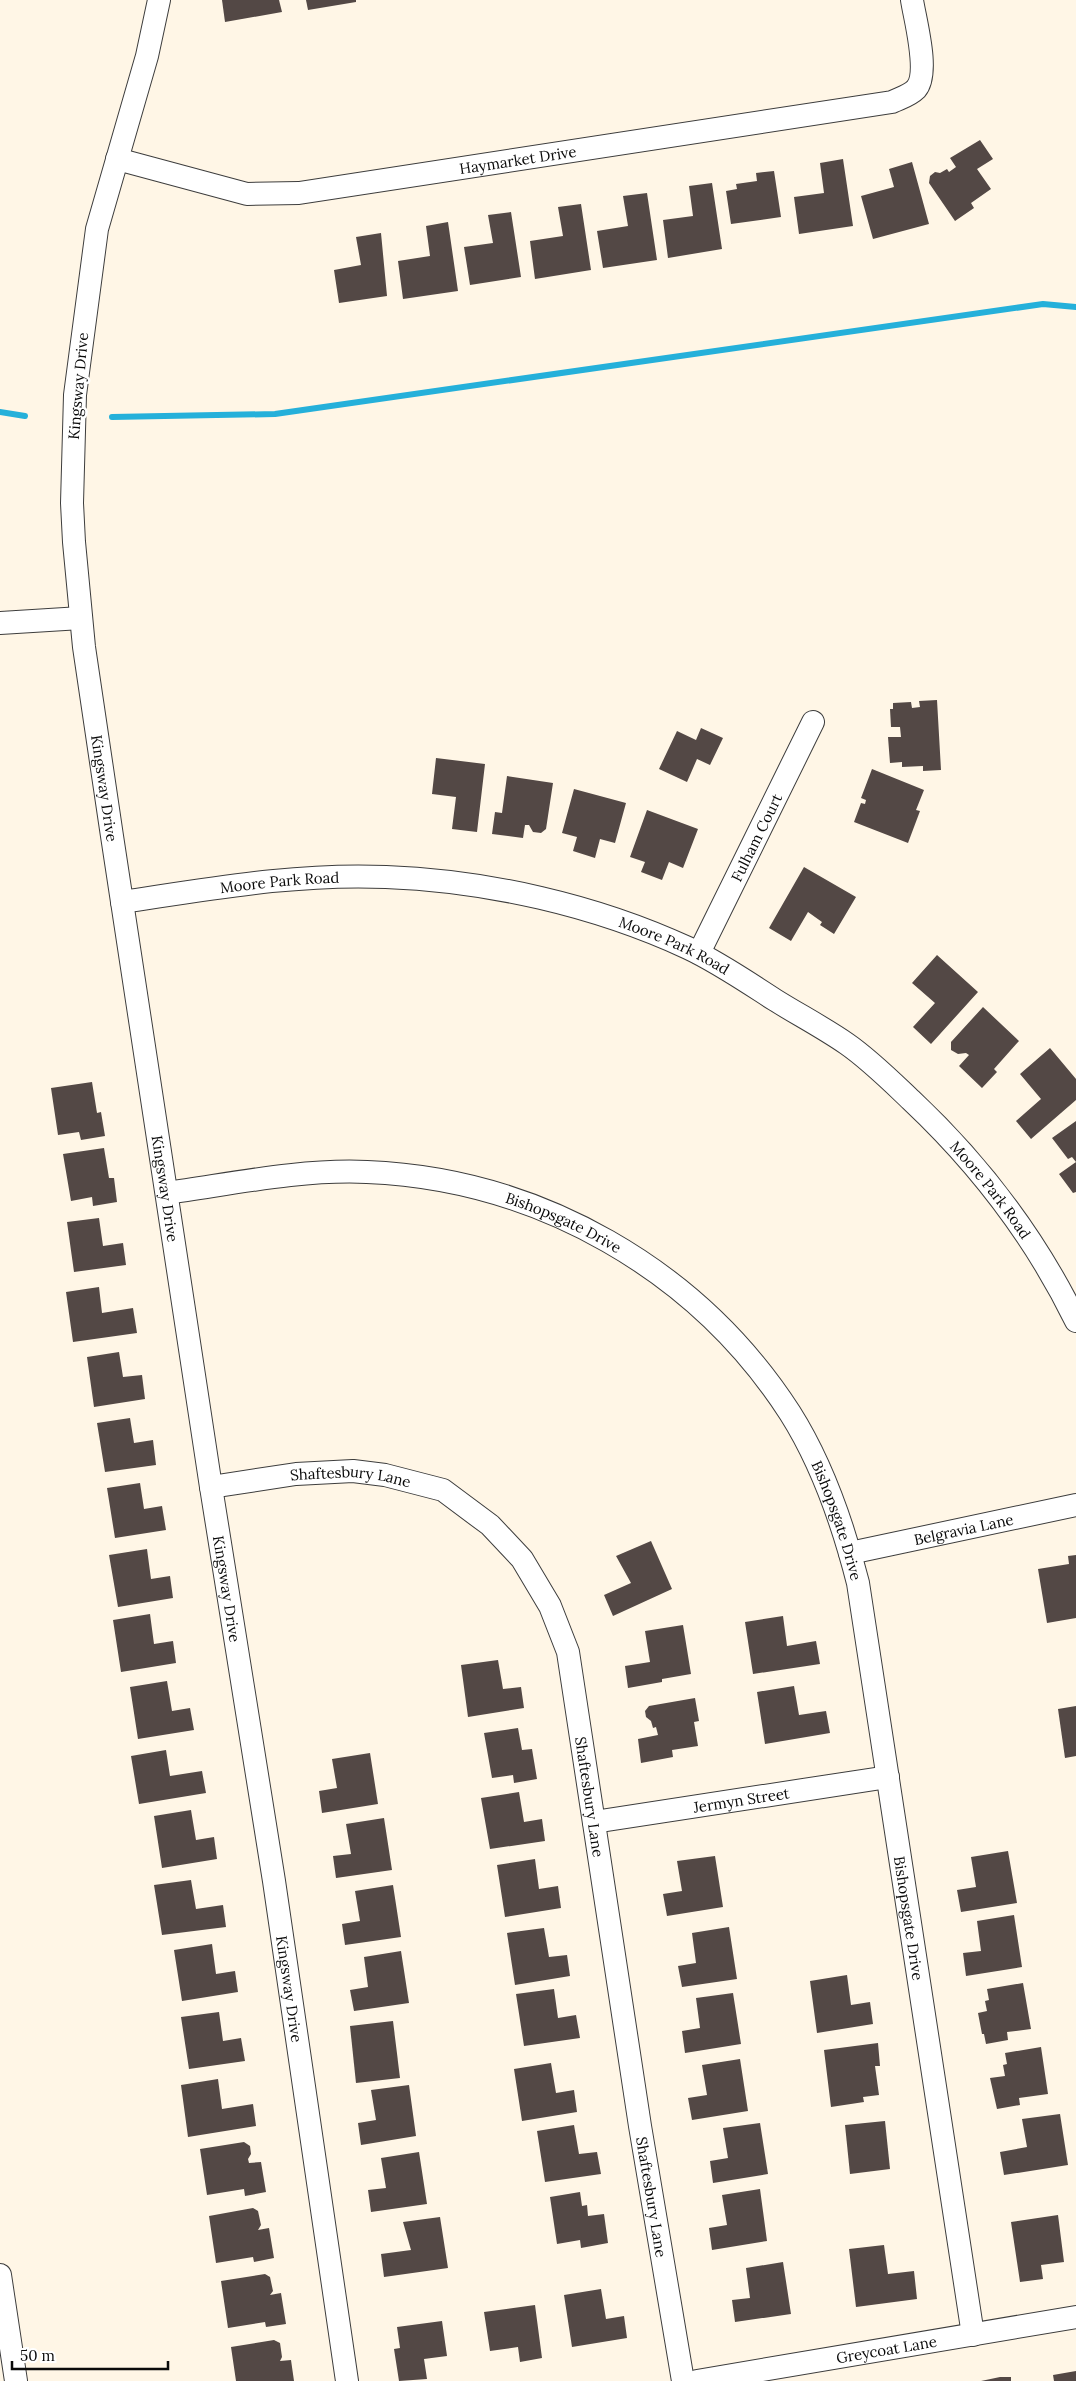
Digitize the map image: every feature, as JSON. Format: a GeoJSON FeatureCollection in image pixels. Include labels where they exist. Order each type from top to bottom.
{"type":"FeatureCollection","features":[{"type":"Feature","properties":{"kind":"street","name":"Kingsway Drive"},"geometry":{"type":"LineString","coordinates":[[159,0],[147,56],[97,229],[74,396],[72,503],[81,618],[166,1194],[275,1891],[347,2381]]}},
{"type":"Feature","properties":{"kind":"street","name":"Haymarket Drive"},"geometry":{"type":"LineString","coordinates":[[117,159],[247,194],[299,193],[892,102],[907,96],[917,88],[923,69],[912,0]]}},
{"type":"Feature","properties":{"kind":"street"},"geometry":{"type":"LineString","coordinates":[[0,624],[81,618]]}},
{"type":"Feature","properties":{"kind":"street","name":"Fulham Court"},"geometry":{"type":"LineString","coordinates":[[699,953],[813,722]]}},
{"type":"Feature","properties":{"kind":"street","name":"Moore Park Road"},"geometry":{"type":"LineString","coordinates":[[122,902],[268,880],[337,876],[423,880],[506,891],[560,904],[614,920],[699,953],[848,1045],[891,1080],[946,1133],[1008,1208],[1033,1243],[1076,1321]]}},
{"type":"Feature","properties":{"kind":"street","name":"Bishopsgate Drive"},"geometry":{"type":"LineString","coordinates":[[166,1194],[312,1173],[341,1171],[396,1174],[459,1184],[511,1197],[564,1217],[658,1272],[677,1286],[710,1315],[742,1349],[775,1392],[804,1438],[823,1475],[843,1526],[862,1607],[974,2335]]}},
{"type":"Feature","properties":{"kind":"street","name":"Shaftesbury Lane"},"geometry":{"type":"LineString","coordinates":[[211,1487],[326,1471],[385,1475],[443,1490],[490,1525],[522,1558],[550,1606],[568,1652],[640,2126],[683,2381]]}},
{"type":"Feature","properties":{"kind":"street","name":"Belgravia Lane"},"geometry":{"type":"LineString","coordinates":[[850,1553],[1076,1505]]}},
{"type":"Feature","properties":{"kind":"street","name":"Jermyn Street"},"geometry":{"type":"LineString","coordinates":[[594,1822],[888,1777]]}},
{"type":"Feature","properties":{"kind":"street"},"geometry":{"type":"LineString","coordinates":[[0,2275],[16,2381]]}},
{"type":"Feature","properties":{"kind":"street","name":"Greycoat Lane"},"geometry":{"type":"LineString","coordinates":[[697,2381],[1076,2317]]}},
{"type":"Feature","properties":{"kind":"building"},"geometry":{"type":"Polygon","coordinates":[[[222,0],[279,0],[282,12],[225,22],[222,0]]]}},
{"type":"Feature","properties":{"kind":"building"},"geometry":{"type":"Polygon","coordinates":[[[306,0],[356,0],[356,2],[308,10],[306,0]]]}},
{"type":"Feature","properties":{"kind":"building"},"geometry":{"type":"Polygon","coordinates":[[[980,140],[993,159],[977,169],[991,189],[971,203],[974,208],[955,221],[929,183],[930,176],[935,172],[940,173],[947,169],[949,172],[956,167],[950,158],[980,140]]]}},
{"type":"Feature","properties":{"kind":"building"},"geometry":{"type":"Polygon","coordinates":[[[843,159],[853,226],[799,234],[794,197],[824,193],[820,163],[843,159]]]}},
{"type":"Feature","properties":{"kind":"building"},"geometry":{"type":"Polygon","coordinates":[[[912,162],[929,224],[873,239],[861,196],[894,187],[889,169],[912,162]]]}},
{"type":"Feature","properties":{"kind":"building"},"geometry":{"type":"Polygon","coordinates":[[[774,171],[781,217],[731,224],[726,191],[737,189],[736,184],[757,181],[756,173],[774,171]]]}},
{"type":"Feature","properties":{"kind":"building"},"geometry":{"type":"Polygon","coordinates":[[[712,183],[722,249],[668,258],[663,220],[693,216],[689,186],[712,183]]]}},
{"type":"Feature","properties":{"kind":"building"},"geometry":{"type":"Polygon","coordinates":[[[647,193],[657,260],[603,268],[597,231],[628,226],[623,196],[647,193]]]}},
{"type":"Feature","properties":{"kind":"building"},"geometry":{"type":"Polygon","coordinates":[[[581,204],[591,270],[535,279],[530,241],[563,236],[558,207],[581,204]]]}},
{"type":"Feature","properties":{"kind":"building"},"geometry":{"type":"Polygon","coordinates":[[[511,212],[521,277],[470,285],[464,247],[493,243],[488,215],[511,212]]]}},
{"type":"Feature","properties":{"kind":"building"},"geometry":{"type":"Polygon","coordinates":[[[448,222],[458,291],[403,299],[398,261],[430,256],[426,226],[448,222]]]}},
{"type":"Feature","properties":{"kind":"building"},"geometry":{"type":"Polygon","coordinates":[[[381,233],[387,296],[339,303],[334,270],[361,265],[356,237],[381,233]]]}},
{"type":"Feature","properties":{"kind":"building"},"geometry":{"type":"Polygon","coordinates":[[[937,700],[941,770],[923,771],[923,766],[902,767],[902,762],[890,763],[888,737],[901,737],[900,727],[891,727],[890,709],[893,709],[893,703],[911,702],[912,708],[920,707],[919,701],[937,700]]]}},
{"type":"Feature","properties":{"kind":"building"},"geometry":{"type":"Polygon","coordinates":[[[701,728],[723,738],[710,765],[697,759],[687,782],[659,769],[677,731],[696,740],[701,728]]]}},
{"type":"Feature","properties":{"kind":"building"},"geometry":{"type":"Polygon","coordinates":[[[436,758],[485,764],[477,832],[452,829],[456,797],[432,794],[436,758]]]}},
{"type":"Feature","properties":{"kind":"building"},"geometry":{"type":"Polygon","coordinates":[[[872,769],[924,790],[916,810],[920,811],[908,843],[854,822],[861,803],[865,804],[866,800],[861,798],[872,769]]]}},
{"type":"Feature","properties":{"kind":"building"},"geometry":{"type":"Polygon","coordinates":[[[507,776],[553,783],[546,829],[541,833],[533,832],[529,825],[525,825],[523,838],[492,834],[495,812],[502,813],[507,776]]]}},
{"type":"Feature","properties":{"kind":"building"},"geometry":{"type":"Polygon","coordinates":[[[574,789],[626,803],[615,843],[600,839],[595,858],[573,851],[577,837],[562,833],[574,789]]]}},
{"type":"Feature","properties":{"kind":"building"},"geometry":{"type":"Polygon","coordinates":[[[647,810],[698,829],[683,868],[669,862],[662,880],[641,872],[645,862],[630,857],[647,810]]]}},
{"type":"Feature","properties":{"kind":"building"},"geometry":{"type":"Polygon","coordinates":[[[804,867],[856,897],[834,934],[820,925],[822,922],[808,912],[791,941],[769,928],[804,867]]]}},
{"type":"Feature","properties":{"kind":"building"},"geometry":{"type":"Polygon","coordinates":[[[937,955],[978,992],[931,1044],[913,1027],[935,1003],[912,983],[937,955]]]}},
{"type":"Feature","properties":{"kind":"building"},"geometry":{"type":"Polygon","coordinates":[[[983,1007],[1019,1041],[994,1069],[997,1072],[982,1088],[959,1066],[969,1055],[966,1053],[958,1054],[951,1050],[951,1042],[983,1007]]]}},
{"type":"Feature","properties":{"kind":"building"},"geometry":{"type":"Polygon","coordinates":[[[1050,1048],[1076,1079],[1076,1100],[1031,1139],[1016,1121],[1041,1099],[1020,1074],[1050,1048]]]}},
{"type":"Feature","properties":{"kind":"building"},"geometry":{"type":"Polygon","coordinates":[[[92,1082],[97,1113],[101,1112],[105,1136],[81,1140],[79,1132],[58,1135],[51,1088],[92,1082]]]}},
{"type":"Feature","properties":{"kind":"building"},"geometry":{"type":"Polygon","coordinates":[[[1076,1121],[1076,1162],[1072,1157],[1068,1159],[1052,1138],[1076,1121]]]}},
{"type":"Feature","properties":{"kind":"building"},"geometry":{"type":"Polygon","coordinates":[[[104,1148],[109,1178],[114,1178],[117,1202],[93,1206],[92,1197],[71,1201],[63,1154],[104,1148]]]}},
{"type":"Feature","properties":{"kind":"building"},"geometry":{"type":"Polygon","coordinates":[[[1076,1162],[1076,1192],[1073,1193],[1059,1174],[1076,1162]]]}},
{"type":"Feature","properties":{"kind":"building"},"geometry":{"type":"Polygon","coordinates":[[[99,1218],[103,1246],[123,1243],[126,1265],[74,1272],[67,1222],[99,1218]]]}},
{"type":"Feature","properties":{"kind":"building"},"geometry":{"type":"Polygon","coordinates":[[[99,1287],[102,1313],[133,1308],[137,1333],[73,1342],[66,1292],[99,1287]]]}},
{"type":"Feature","properties":{"kind":"building"},"geometry":{"type":"Polygon","coordinates":[[[119,1352],[123,1377],[142,1375],[145,1399],[94,1407],[87,1357],[119,1352]]]}},
{"type":"Feature","properties":{"kind":"building"},"geometry":{"type":"Polygon","coordinates":[[[130,1418],[134,1443],[153,1440],[156,1465],[105,1472],[97,1423],[130,1418]]]}},
{"type":"Feature","properties":{"kind":"building"},"geometry":{"type":"Polygon","coordinates":[[[140,1483],[144,1509],[162,1506],[166,1530],[115,1538],[107,1488],[140,1483]]]}},
{"type":"Feature","properties":{"kind":"building"},"geometry":{"type":"Polygon","coordinates":[[[651,1541],[672,1589],[613,1616],[604,1595],[631,1583],[616,1556],[651,1541]]]}},
{"type":"Feature","properties":{"kind":"building"},"geometry":{"type":"Polygon","coordinates":[[[147,1549],[151,1579],[170,1576],[173,1598],[118,1607],[109,1555],[147,1549]]]}},
{"type":"Feature","properties":{"kind":"building"},"geometry":{"type":"Polygon","coordinates":[[[1076,1555],[1076,1618],[1047,1623],[1038,1569],[1069,1564],[1068,1556],[1076,1555]]]}},
{"type":"Feature","properties":{"kind":"building"},"geometry":{"type":"Polygon","coordinates":[[[150,1614],[154,1644],[173,1641],[176,1663],[121,1672],[113,1620],[150,1614]]]}},
{"type":"Feature","properties":{"kind":"building"},"geometry":{"type":"Polygon","coordinates":[[[783,1616],[787,1646],[816,1641],[820,1664],[753,1674],[745,1622],[783,1616]]]}},
{"type":"Feature","properties":{"kind":"building"},"geometry":{"type":"Polygon","coordinates":[[[683,1625],[691,1674],[662,1679],[662,1682],[628,1688],[625,1666],[650,1662],[645,1631],[683,1625]]]}},
{"type":"Feature","properties":{"kind":"building"},"geometry":{"type":"Polygon","coordinates":[[[498,1660],[503,1689],[521,1687],[524,1708],[468,1717],[461,1665],[498,1660]]]}},
{"type":"Feature","properties":{"kind":"building"},"geometry":{"type":"Polygon","coordinates":[[[167,1681],[172,1711],[190,1708],[194,1730],[138,1739],[130,1687],[167,1681]]]}},
{"type":"Feature","properties":{"kind":"building"},"geometry":{"type":"Polygon","coordinates":[[[794,1686],[799,1715],[826,1711],[830,1733],[765,1744],[757,1692],[794,1686]]]}},
{"type":"Feature","properties":{"kind":"building"},"geometry":{"type":"Polygon","coordinates":[[[695,1698],[699,1721],[694,1722],[698,1746],[672,1750],[673,1757],[641,1763],[638,1739],[658,1735],[656,1727],[653,1728],[651,1721],[646,1717],[645,1711],[649,1706],[695,1698]]]}},
{"type":"Feature","properties":{"kind":"building"},"geometry":{"type":"Polygon","coordinates":[[[1076,1706],[1076,1756],[1065,1758],[1058,1709],[1076,1706]]]}},
{"type":"Feature","properties":{"kind":"building"},"geometry":{"type":"Polygon","coordinates":[[[518,1728],[522,1750],[532,1749],[537,1779],[514,1783],[513,1775],[492,1778],[484,1733],[518,1728]]]}},
{"type":"Feature","properties":{"kind":"building"},"geometry":{"type":"Polygon","coordinates":[[[166,1750],[170,1776],[202,1771],[206,1793],[139,1804],[131,1756],[166,1750]]]}},
{"type":"Feature","properties":{"kind":"building"},"geometry":{"type":"Polygon","coordinates":[[[370,1753],[378,1804],[322,1813],[319,1791],[337,1788],[332,1759],[370,1753]]]}},
{"type":"Feature","properties":{"kind":"building"},"geometry":{"type":"Polygon","coordinates":[[[519,1792],[524,1822],[542,1819],[545,1841],[490,1849],[481,1798],[519,1792]]]}},
{"type":"Feature","properties":{"kind":"building"},"geometry":{"type":"Polygon","coordinates":[[[191,1810],[196,1840],[214,1837],[217,1859],[162,1868],[154,1816],[191,1810]]]}},
{"type":"Feature","properties":{"kind":"building"},"geometry":{"type":"Polygon","coordinates":[[[384,1818],[392,1870],[336,1878],[333,1856],[351,1854],[346,1824],[384,1818]]]}},
{"type":"Feature","properties":{"kind":"building"},"geometry":{"type":"Polygon","coordinates":[[[1008,1851],[1017,1903],[961,1912],[957,1890],[976,1887],[971,1857],[1008,1851]]]}},
{"type":"Feature","properties":{"kind":"building"},"geometry":{"type":"Polygon","coordinates":[[[715,1856],[723,1907],[667,1916],[663,1894],[682,1891],[677,1861],[715,1856]]]}},
{"type":"Feature","properties":{"kind":"building"},"geometry":{"type":"Polygon","coordinates":[[[535,1859],[539,1889],[558,1886],[561,1908],[505,1917],[497,1865],[535,1859]]]}},
{"type":"Feature","properties":{"kind":"building"},"geometry":{"type":"Polygon","coordinates":[[[191,1880],[196,1909],[223,1905],[226,1927],[162,1935],[154,1885],[191,1880]]]}},
{"type":"Feature","properties":{"kind":"building"},"geometry":{"type":"Polygon","coordinates":[[[393,1885],[401,1937],[345,1945],[342,1924],[360,1921],[355,1891],[393,1885]]]}},
{"type":"Feature","properties":{"kind":"building"},"geometry":{"type":"Polygon","coordinates":[[[1014,1915],[1022,1967],[966,1976],[963,1953],[981,1951],[977,1921],[1014,1915]]]}},
{"type":"Feature","properties":{"kind":"building"},"geometry":{"type":"Polygon","coordinates":[[[729,1927],[737,1979],[682,1987],[678,1966],[696,1963],[692,1933],[729,1927]]]}},
{"type":"Feature","properties":{"kind":"building"},"geometry":{"type":"Polygon","coordinates":[[[544,1928],[549,1957],[567,1955],[570,1976],[515,1985],[507,1933],[544,1928]]]}},
{"type":"Feature","properties":{"kind":"building"},"geometry":{"type":"Polygon","coordinates":[[[212,1944],[216,1974],[235,1971],[238,1992],[182,2001],[174,1950],[212,1944]]]}},
{"type":"Feature","properties":{"kind":"building"},"geometry":{"type":"Polygon","coordinates":[[[401,1951],[409,2003],[354,2011],[350,1990],[368,1987],[364,1957],[401,1951]]]}},
{"type":"Feature","properties":{"kind":"building"},"geometry":{"type":"Polygon","coordinates":[[[847,1975],[851,2005],[870,2002],[873,2024],[817,2033],[810,1981],[847,1975]]]}},
{"type":"Feature","properties":{"kind":"building"},"geometry":{"type":"Polygon","coordinates":[[[1023,1983],[1031,2029],[1007,2032],[1008,2040],[986,2044],[978,2013],[987,2011],[985,2001],[989,2000],[987,1989],[1023,1983]]]}},
{"type":"Feature","properties":{"kind":"building"},"geometry":{"type":"Polygon","coordinates":[[[554,1989],[558,2018],[576,2015],[580,2038],[524,2046],[516,1994],[554,1989]]]}},
{"type":"Feature","properties":{"kind":"building"},"geometry":{"type":"Polygon","coordinates":[[[733,1993],[741,2044],[685,2053],[682,2031],[700,2028],[696,1998],[733,1993]]]}},
{"type":"Feature","properties":{"kind":"building"},"geometry":{"type":"Polygon","coordinates":[[[219,2012],[223,2041],[241,2038],[245,2061],[189,2069],[181,2017],[219,2012]]]}},
{"type":"Feature","properties":{"kind":"building"},"geometry":{"type":"Polygon","coordinates":[[[393,2021],[400,2078],[356,2083],[350,2026],[393,2021]]]}},
{"type":"Feature","properties":{"kind":"building"},"geometry":{"type":"Polygon","coordinates":[[[878,2043],[880,2066],[875,2066],[879,2095],[863,2097],[864,2102],[831,2107],[824,2050],[878,2043]]]}},
{"type":"Feature","properties":{"kind":"building"},"geometry":{"type":"Polygon","coordinates":[[[1041,2047],[1048,2094],[1019,2098],[1020,2105],[997,2109],[990,2078],[1005,2076],[1003,2065],[1007,2064],[1005,2053],[1041,2047]]]}},
{"type":"Feature","properties":{"kind":"building"},"geometry":{"type":"Polygon","coordinates":[[[740,2059],[748,2111],[692,2120],[688,2098],[707,2095],[702,2065],[740,2059]]]}},
{"type":"Feature","properties":{"kind":"building"},"geometry":{"type":"Polygon","coordinates":[[[551,2063],[556,2093],[574,2090],[577,2112],[522,2121],[514,2069],[551,2063]]]}},
{"type":"Feature","properties":{"kind":"building"},"geometry":{"type":"Polygon","coordinates":[[[218,2079],[222,2109],[253,2104],[256,2126],[188,2137],[181,2085],[218,2079]]]}},
{"type":"Feature","properties":{"kind":"building"},"geometry":{"type":"Polygon","coordinates":[[[409,2085],[416,2136],[361,2145],[358,2123],[376,2120],[371,2090],[409,2085]]]}},
{"type":"Feature","properties":{"kind":"building"},"geometry":{"type":"Polygon","coordinates":[[[1060,2114],[1068,2165],[1004,2175],[1000,2152],[1027,2147],[1022,2119],[1060,2114]]]}},
{"type":"Feature","properties":{"kind":"building"},"geometry":{"type":"Polygon","coordinates":[[[885,2121],[890,2169],[850,2174],[845,2125],[885,2121]]]}},
{"type":"Feature","properties":{"kind":"building"},"geometry":{"type":"Polygon","coordinates":[[[760,2123],[768,2174],[713,2183],[710,2161],[728,2158],[723,2128],[760,2123]]]}},
{"type":"Feature","properties":{"kind":"building"},"geometry":{"type":"Polygon","coordinates":[[[574,2125],[579,2154],[597,2152],[601,2174],[545,2182],[537,2131],[574,2125]]]}},
{"type":"Feature","properties":{"kind":"building"},"geometry":{"type":"Polygon","coordinates":[[[244,2142],[250,2146],[249,2163],[261,2162],[266,2192],[245,2196],[244,2189],[207,2195],[200,2149],[244,2142]]]}},
{"type":"Feature","properties":{"kind":"building"},"geometry":{"type":"Polygon","coordinates":[[[419,2152],[427,2204],[371,2212],[368,2190],[386,2188],[381,2158],[419,2152]]]}},
{"type":"Feature","properties":{"kind":"building"},"geometry":{"type":"Polygon","coordinates":[[[760,2189],[767,2241],[712,2250],[709,2228],[727,2225],[722,2195],[760,2189]]]}},
{"type":"Feature","properties":{"kind":"building"},"geometry":{"type":"Polygon","coordinates":[[[580,2192],[582,2206],[587,2205],[588,2216],[604,2214],[608,2243],[581,2248],[580,2240],[557,2244],[550,2197],[580,2192]]]}},
{"type":"Feature","properties":{"kind":"building"},"geometry":{"type":"Polygon","coordinates":[[[253,2208],[258,2211],[261,2225],[258,2230],[269,2228],[274,2258],[254,2262],[253,2257],[216,2263],[209,2216],[253,2208]]]}},
{"type":"Feature","properties":{"kind":"building"},"geometry":{"type":"Polygon","coordinates":[[[1058,2215],[1064,2262],[1041,2265],[1043,2279],[1020,2282],[1011,2222],[1058,2215]]]}},
{"type":"Feature","properties":{"kind":"building"},"geometry":{"type":"Polygon","coordinates":[[[440,2217],[448,2268],[384,2277],[381,2254],[411,2250],[403,2222],[440,2217]]]}},
{"type":"Feature","properties":{"kind":"building"},"geometry":{"type":"Polygon","coordinates":[[[884,2245],[888,2274],[914,2271],[917,2299],[856,2307],[849,2249],[884,2245]]]}},
{"type":"Feature","properties":{"kind":"building"},"geometry":{"type":"Polygon","coordinates":[[[783,2262],[791,2314],[735,2322],[732,2300],[750,2298],[746,2268],[783,2262]]]}},
{"type":"Feature","properties":{"kind":"building"},"geometry":{"type":"Polygon","coordinates":[[[265,2274],[270,2277],[273,2291],[270,2295],[281,2293],[286,2324],[266,2327],[265,2322],[228,2328],[221,2281],[265,2274]]]}},
{"type":"Feature","properties":{"kind":"building"},"geometry":{"type":"Polygon","coordinates":[[[601,2289],[606,2319],[624,2316],[627,2338],[572,2347],[564,2295],[601,2289]]]}},
{"type":"Feature","properties":{"kind":"building"},"geometry":{"type":"Polygon","coordinates":[[[535,2305],[542,2358],[520,2362],[518,2347],[490,2351],[484,2312],[535,2305]]]}},
{"type":"Feature","properties":{"kind":"building"},"geometry":{"type":"Polygon","coordinates":[[[442,2321],[447,2356],[424,2359],[427,2379],[399,2381],[394,2349],[400,2348],[397,2327],[442,2321]]]}},
{"type":"Feature","properties":{"kind":"building"},"geometry":{"type":"Polygon","coordinates":[[[274,2340],[280,2343],[282,2357],[280,2361],[291,2360],[294,2381],[236,2381],[231,2347],[274,2340]]]}},
{"type":"Feature","properties":{"kind":"building"},"geometry":{"type":"Polygon","coordinates":[[[1076,2371],[1076,2381],[1054,2381],[1053,2375],[1076,2371]]]}},
{"type":"Feature","properties":{"kind":"building"},"geometry":{"type":"Polygon","coordinates":[[[1011,2377],[1011,2381],[981,2381],[1011,2377]]]}},
{"type":"Feature","properties":{"kind":"waterway"},"geometry":{"type":"LineString","coordinates":[[112,417],[275,414],[1043,304],[1076,307]]}},
{"type":"Feature","properties":{"kind":"waterway"},"geometry":{"type":"LineString","coordinates":[[0,412],[25,416]]}}]}
